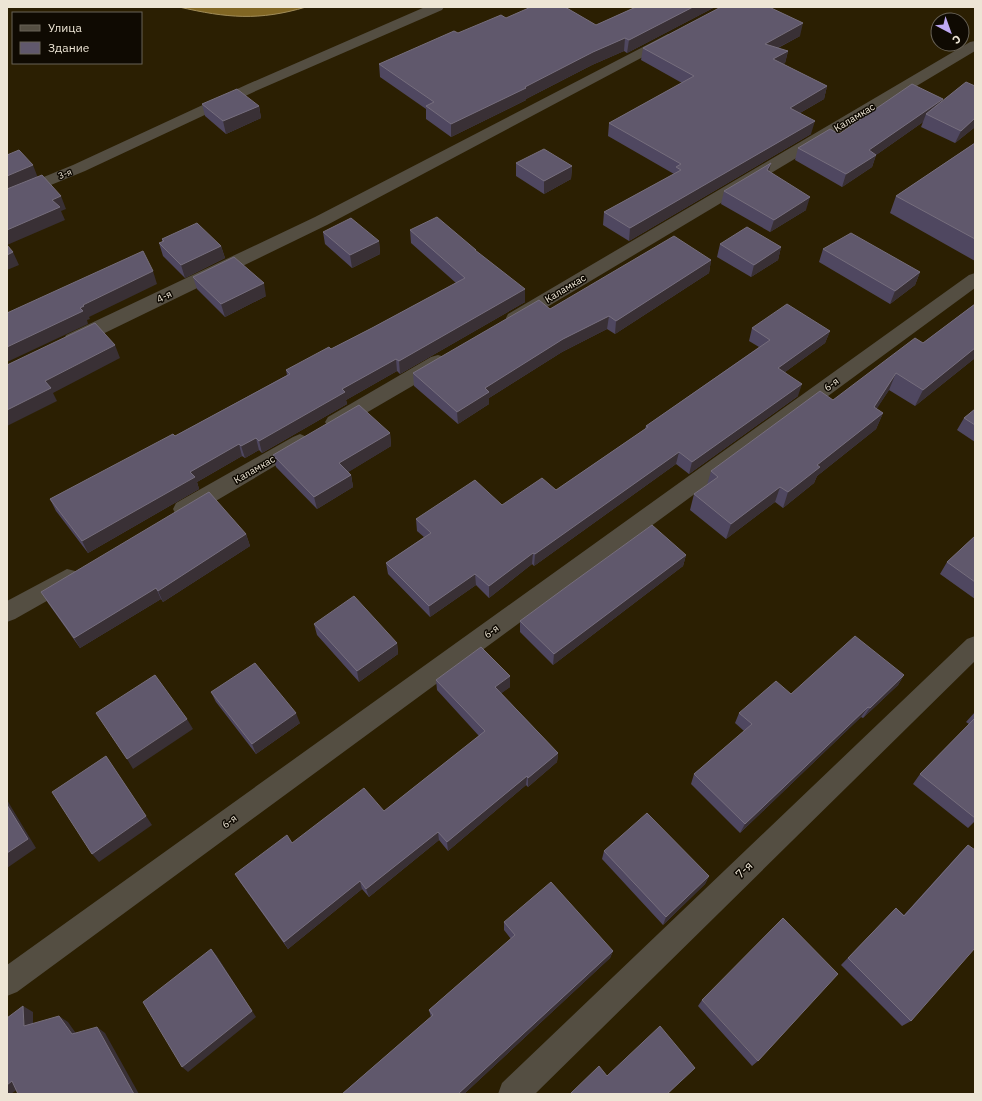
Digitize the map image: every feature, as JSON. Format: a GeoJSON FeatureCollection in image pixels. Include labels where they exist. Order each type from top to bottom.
{"type":"FeatureCollection","features":[{"type":"Feature","properties":{"kind":"street","name":"3-я"},"geometry":{"type":"LineString","coordinates":[[7,198],[79,168],[253,88],[437,7]]}},
{"type":"Feature","properties":{"kind":"street","name":"4-я"},"geometry":{"type":"LineString","coordinates":[[57,348],[321,221],[679,33]]}},
{"type":"Feature","properties":{"kind":"street","name":"Каламкас"},"geometry":{"type":"LineString","coordinates":[[502,325],[975,45]]}},
{"type":"Feature","properties":{"kind":"street","name":"6-я"},"geometry":{"type":"LineString","coordinates":[[7,982],[975,279]]}},
{"type":"Feature","properties":{"kind":"street","name":"Каламкас"},"geometry":{"type":"LineString","coordinates":[[172,516],[454,353]]}},
{"type":"Feature","properties":{"kind":"street"},"geometry":{"type":"LineString","coordinates":[[7,612],[83,568]]}},
{"type":"Feature","properties":{"kind":"street","name":"7-я"},"geometry":{"type":"LineString","coordinates":[[513,1094],[975,646]]}},
{"type":"Feature","properties":{"kind":"shaded area"},"geometry":{"type":"Polygon","coordinates":[[[179,7],[306,7],[258,16],[228,16],[179,7]]]}},
{"type":"Feature","properties":{"kind":"building"},"geometry":{"type":"Polygon","coordinates":[[[531,7],[565,7],[596,25],[636,7],[693,7],[629,40],[625,38],[593,52],[525,87],[526,88],[451,124],[426,106],[434,102],[379,64],[454,31],[458,33],[501,15],[506,18],[531,7]]]}},
{"type":"Feature","properties":{"kind":"building"},"geometry":{"type":"Polygon","coordinates":[[[721,7],[769,7],[803,23],[765,44],[788,51],[773,59],[827,86],[790,108],[815,121],[630,228],[604,212],[681,170],[676,167],[681,164],[609,123],[694,76],[643,48],[721,7]]]}},
{"type":"Feature","properties":{"kind":"building"},"geometry":{"type":"Polygon","coordinates":[[[966,82],[975,86],[975,118],[961,131],[926,114],[966,82]]]}},
{"type":"Feature","properties":{"kind":"building"},"geometry":{"type":"Polygon","coordinates":[[[912,84],[943,99],[869,150],[876,155],[846,174],[798,148],[830,129],[839,134],[912,84]]]}},
{"type":"Feature","properties":{"kind":"building"},"geometry":{"type":"Polygon","coordinates":[[[237,89],[259,106],[223,121],[202,104],[237,89]]]}},
{"type":"Feature","properties":{"kind":"building"},"geometry":{"type":"Polygon","coordinates":[[[975,143],[975,239],[896,196],[975,143]]]}},
{"type":"Feature","properties":{"kind":"building"},"geometry":{"type":"Polygon","coordinates":[[[544,149],[572,166],[544,181],[516,163],[544,149]]]}},
{"type":"Feature","properties":{"kind":"building"},"geometry":{"type":"Polygon","coordinates":[[[19,150],[33,165],[7,176],[7,155],[19,150]]]}},
{"type":"Feature","properties":{"kind":"building"},"geometry":{"type":"Polygon","coordinates":[[[771,163],[767,170],[810,197],[774,220],[724,191],[771,163]]]}},
{"type":"Feature","properties":{"kind":"building"},"geometry":{"type":"Polygon","coordinates":[[[42,175],[61,196],[52,200],[60,207],[7,230],[7,189],[42,175]]]}},
{"type":"Feature","properties":{"kind":"building"},"geometry":{"type":"Polygon","coordinates":[[[437,217],[475,250],[525,289],[399,361],[396,359],[342,389],[345,392],[259,441],[256,438],[241,446],[239,444],[190,472],[195,477],[82,541],[50,499],[173,434],[175,436],[290,374],[286,370],[329,347],[331,349],[372,328],[465,278],[410,230],[437,217]]]}},
{"type":"Feature","properties":{"kind":"building"},"geometry":{"type":"Polygon","coordinates":[[[351,218],[379,241],[350,255],[323,232],[351,218]]]}},
{"type":"Feature","properties":{"kind":"building"},"geometry":{"type":"Polygon","coordinates":[[[197,223],[221,246],[181,265],[159,243],[164,241],[162,239],[197,223]]]}},
{"type":"Feature","properties":{"kind":"building"},"geometry":{"type":"Polygon","coordinates":[[[747,227],[781,247],[754,265],[720,244],[747,227]]]}},
{"type":"Feature","properties":{"kind":"building"},"geometry":{"type":"Polygon","coordinates":[[[851,233],[920,272],[895,291],[823,249],[851,233]]]}},
{"type":"Feature","properties":{"kind":"building"},"geometry":{"type":"Polygon","coordinates":[[[674,236],[711,260],[616,321],[609,316],[563,339],[485,388],[489,392],[457,412],[413,373],[539,300],[550,309],[674,236]]]}},
{"type":"Feature","properties":{"kind":"building"},"geometry":{"type":"Polygon","coordinates":[[[7,245],[13,252],[7,255],[7,245]]]}},
{"type":"Feature","properties":{"kind":"building"},"geometry":{"type":"Polygon","coordinates":[[[143,251],[153,271],[83,305],[84,306],[80,308],[83,311],[7,347],[7,313],[143,251]]]}},
{"type":"Feature","properties":{"kind":"building"},"geometry":{"type":"Polygon","coordinates":[[[234,257],[264,283],[221,304],[193,277],[234,257]]]}},
{"type":"Feature","properties":{"kind":"building"},"geometry":{"type":"Polygon","coordinates":[[[787,304],[830,331],[778,368],[802,384],[692,462],[679,452],[535,554],[533,553],[489,586],[475,574],[429,606],[386,563],[431,533],[416,519],[475,480],[502,505],[542,478],[556,490],[648,427],[646,426],[770,340],[752,328],[787,304]]]}},
{"type":"Feature","properties":{"kind":"building"},"geometry":{"type":"Polygon","coordinates":[[[975,304],[975,348],[923,390],[896,373],[874,407],[883,413],[817,465],[820,467],[788,492],[780,487],[731,524],[694,494],[718,477],[711,471],[820,391],[833,400],[915,338],[923,343],[975,304]]]}},
{"type":"Feature","properties":{"kind":"building"},"geometry":{"type":"Polygon","coordinates":[[[95,323],[115,345],[45,381],[51,388],[7,410],[7,365],[95,323]]]}},
{"type":"Feature","properties":{"kind":"building"},"geometry":{"type":"Polygon","coordinates":[[[359,405],[390,433],[339,463],[351,475],[314,497],[273,455],[359,405]]]}},
{"type":"Feature","properties":{"kind":"building"},"geometry":{"type":"Polygon","coordinates":[[[975,409],[975,425],[964,418],[975,409]]]}},
{"type":"Feature","properties":{"kind":"building"},"geometry":{"type":"Polygon","coordinates":[[[209,492],[246,534],[158,591],[156,588],[74,638],[41,592],[209,492]]]}},
{"type":"Feature","properties":{"kind":"building"},"geometry":{"type":"Polygon","coordinates":[[[652,525],[686,555],[554,654],[520,621],[569,585],[652,525]]]}},
{"type":"Feature","properties":{"kind":"building"},"geometry":{"type":"Polygon","coordinates":[[[975,536],[975,582],[947,562],[975,536]]]}},
{"type":"Feature","properties":{"kind":"building"},"geometry":{"type":"Polygon","coordinates":[[[354,596],[397,643],[357,671],[314,624],[354,596]]]}},
{"type":"Feature","properties":{"kind":"building"},"geometry":{"type":"Polygon","coordinates":[[[855,636],[904,675],[870,708],[868,707],[745,824],[694,774],[752,724],[739,713],[776,681],[791,694],[855,636]]]}},
{"type":"Feature","properties":{"kind":"building"},"geometry":{"type":"Polygon","coordinates":[[[481,647],[510,676],[495,687],[558,753],[528,778],[527,776],[447,842],[438,832],[366,889],[360,881],[284,942],[235,874],[287,835],[292,843],[364,788],[384,811],[485,731],[436,680],[481,647]]]}},
{"type":"Feature","properties":{"kind":"building"},"geometry":{"type":"Polygon","coordinates":[[[255,663],[296,713],[252,744],[211,692],[255,663]]]}},
{"type":"Feature","properties":{"kind":"building"},"geometry":{"type":"Polygon","coordinates":[[[155,675],[187,719],[127,759],[96,713],[155,675]]]}},
{"type":"Feature","properties":{"kind":"building"},"geometry":{"type":"Polygon","coordinates":[[[975,718],[975,818],[920,774],[975,718]]]}},
{"type":"Feature","properties":{"kind":"building"},"geometry":{"type":"Polygon","coordinates":[[[106,756],[146,816],[92,854],[52,792],[106,756]]]}},
{"type":"Feature","properties":{"kind":"building"},"geometry":{"type":"Polygon","coordinates":[[[7,805],[28,839],[7,853],[7,805]]]}},
{"type":"Feature","properties":{"kind":"building"},"geometry":{"type":"Polygon","coordinates":[[[647,813],[709,876],[666,917],[604,851],[647,813]]]}},
{"type":"Feature","properties":{"kind":"building"},"geometry":{"type":"Polygon","coordinates":[[[968,845],[975,850],[975,948],[911,1021],[848,958],[896,908],[904,916],[968,845]]]}},
{"type":"Feature","properties":{"kind":"building"},"geometry":{"type":"Polygon","coordinates":[[[551,882],[613,951],[458,1094],[342,1094],[433,1015],[429,1010],[515,935],[504,922],[551,882]]]}},
{"type":"Feature","properties":{"kind":"building"},"geometry":{"type":"Polygon","coordinates":[[[783,918],[838,974],[758,1061],[702,1000],[783,918]]]}},
{"type":"Feature","properties":{"kind":"building"},"geometry":{"type":"Polygon","coordinates":[[[211,949],[252,1011],[182,1067],[143,1002],[211,949]]]}},
{"type":"Feature","properties":{"kind":"building"},"geometry":{"type":"Polygon","coordinates":[[[23,1006],[24,1026],[59,1016],[72,1034],[97,1027],[134,1094],[18,1094],[12,1081],[7,1085],[7,1018],[23,1006]]]}},
{"type":"Feature","properties":{"kind":"building"},"geometry":{"type":"Polygon","coordinates":[[[660,1026],[695,1068],[667,1094],[570,1094],[599,1066],[607,1076],[660,1026]]]}}]}
